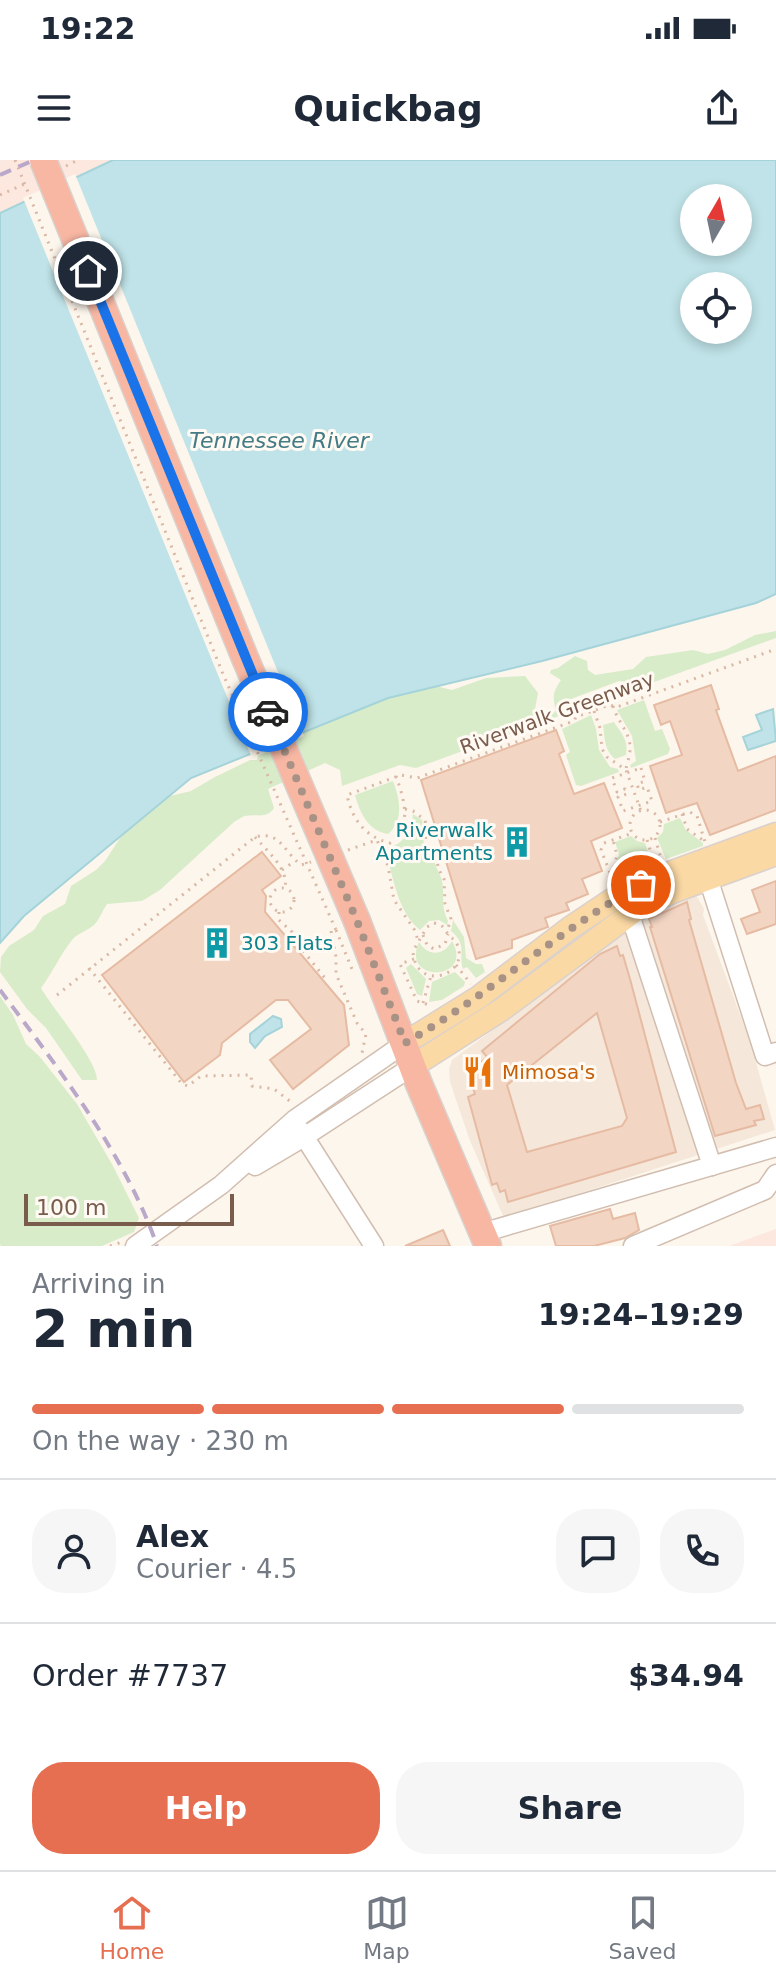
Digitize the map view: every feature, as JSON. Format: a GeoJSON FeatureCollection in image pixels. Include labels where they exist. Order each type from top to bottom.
{"type":"FeatureCollection","features":[{"type":"Feature","properties":{"kind":"highway"},"geometry":{"type":"LineString","coordinates":[[43,160],[245,658],[342,927],[409,1055],[485,1239]]}},
{"type":"Feature","properties":{"kind":"main road"},"geometry":{"type":"LineString","coordinates":[[409,1055],[468,1005],[618,900],[705,856],[776,834]]}},
{"type":"Feature","properties":{"kind":"main road"},"geometry":{"type":"LineString","coordinates":[[705,856],[776,854]]}},
{"type":"Feature","properties":{"kind":"street"},"geometry":{"type":"LineString","coordinates":[[705,856],[770,1054]]}},
{"type":"Feature","properties":{"kind":"street"},"geometry":{"type":"LineString","coordinates":[[618,900],[633,924],[712,1166]]}},
{"type":"Feature","properties":{"kind":"street"},"geometry":{"type":"LineString","coordinates":[[221,1185],[294,1120],[409,1055]]}},
{"type":"Feature","properties":{"kind":"street"},"geometry":{"type":"LineString","coordinates":[[135,1246],[221,1185],[304,1137],[409,1055]]}},
{"type":"Feature","properties":{"kind":"street"},"geometry":{"type":"LineString","coordinates":[[294,1120],[365,1243]]}},
{"type":"Feature","properties":{"kind":"street"},"geometry":{"type":"LineString","coordinates":[[485,1239],[776,1147]]}},
{"type":"Feature","properties":{"kind":"street"},"geometry":{"type":"LineString","coordinates":[[633,1246],[765,1190],[776,1174]]}},
{"type":"Feature","properties":{"kind":"path"},"geometry":{"type":"LineString","coordinates":[[15,160],[223,674],[342,927],[336,974],[357,1023],[366,1034],[363,1051],[357,1058]]}},
{"type":"Feature","properties":{"kind":"path","name":"Riverwalk Greenway"},"geometry":{"type":"LineString","coordinates":[[377,840],[362,829],[354,817],[347,795],[396,776],[417,778],[574,721],[576,717],[776,649]]}},
{"type":"Feature","properties":{"kind":"path"},"geometry":{"type":"LineString","coordinates":[[613,706],[617,721],[629,739],[626,771],[641,811]]}},
{"type":"Feature","properties":{"kind":"path"},"geometry":{"type":"LineString","coordinates":[[594,711],[602,749],[612,762],[626,771]]}},
{"type":"Feature","properties":{"kind":"path"},"geometry":{"type":"LineString","coordinates":[[641,768],[645,781],[637,784],[639,790],[647,787],[652,801],[639,806],[623,811],[618,797],[627,794],[625,789],[617,792],[612,778],[641,768]]}},
{"type":"Feature","properties":{"kind":"path"},"geometry":{"type":"LineString","coordinates":[[341,853],[377,840],[390,843],[399,837],[405,809],[396,776]]}},
{"type":"Feature","properties":{"kind":"path"},"geometry":{"type":"LineString","coordinates":[[405,809],[425,820],[424,842],[428,849],[437,854],[438,868],[444,879],[445,904],[451,919],[445,944],[434,949],[427,945],[423,935]]}},
{"type":"Feature","properties":{"kind":"path"},"geometry":{"type":"LineString","coordinates":[[641,811],[652,812],[660,822],[660,829],[647,840]]}},
{"type":"Feature","properties":{"kind":"path"},"geometry":{"type":"LineString","coordinates":[[633,833],[632,820],[641,811]]}},
{"type":"Feature","properties":{"kind":"path"},"geometry":{"type":"LineString","coordinates":[[660,822],[690,812],[697,816],[705,856]]}},
{"type":"Feature","properties":{"kind":"path"},"geometry":{"type":"LineString","coordinates":[[682,814],[687,829],[705,856]]}},
{"type":"Feature","properties":{"kind":"path"},"geometry":{"type":"LineString","coordinates":[[618,900],[601,850],[604,843],[633,833],[647,840],[655,864]]}},
{"type":"Feature","properties":{"kind":"path"},"geometry":{"type":"LineString","coordinates":[[57,995],[255,837],[270,835],[277,838],[301,865],[314,861]]}},
{"type":"Feature","properties":{"kind":"path"},"geometry":{"type":"LineString","coordinates":[[255,837],[282,870],[286,880],[284,888]]}},
{"type":"Feature","properties":{"kind":"path"},"geometry":{"type":"LineString","coordinates":[[654,837],[663,861]]}},
{"type":"Feature","properties":{"kind":"path"},"geometry":{"type":"LineString","coordinates":[[377,840],[388,866],[394,900],[418,940]]}},
{"type":"Feature","properties":{"kind":"path"},"geometry":{"type":"LineString","coordinates":[[611,876],[617,855],[613,840]]}},
{"type":"Feature","properties":{"kind":"path"},"geometry":{"type":"LineString","coordinates":[[282,870],[295,861]]}},
{"type":"Feature","properties":{"kind":"path"},"geometry":{"type":"LineString","coordinates":[[284,888],[292,893],[294,905],[288,911],[279,912],[271,905],[270,898],[274,891],[284,888]]}},
{"type":"Feature","properties":{"kind":"path"},"geometry":{"type":"LineString","coordinates":[[279,912],[279,920],[292,932],[293,938],[328,982]]}},
{"type":"Feature","properties":{"kind":"path"},"geometry":{"type":"LineString","coordinates":[[434,923],[442,926],[458,947],[456,965],[444,975],[431,976],[422,972],[414,959],[413,951],[423,935],[427,927],[434,923]]}},
{"type":"Feature","properties":{"kind":"path"},"geometry":{"type":"LineString","coordinates":[[414,959],[400,964],[413,994],[423,1004],[435,1006]]}},
{"type":"Feature","properties":{"kind":"path"},"geometry":{"type":"LineString","coordinates":[[456,965],[472,985],[463,991]]}},
{"type":"Feature","properties":{"kind":"path"},"geometry":{"type":"LineString","coordinates":[[89,968],[182,1084],[188,1086],[201,1076],[251,1075],[252,1086],[274,1089],[295,1105],[298,1100]]}},
{"type":"Feature","properties":{"kind":"path"},"geometry":{"type":"LineString","coordinates":[[423,1004],[431,976]]}},
{"type":"Feature","properties":{"kind":"shaded area"},"geometry":{"type":"Polygon","coordinates":[[[0,160],[115,160],[0,216],[0,160]]]}},
{"type":"Feature","properties":{"kind":"shaded area"},"geometry":{"type":"Polygon","coordinates":[[[696,895],[704,909],[703,915],[750,1041],[775,1130],[504,1218],[470,1141],[450,1082],[452,1060],[656,909],[696,895]]]}},
{"type":"Feature","properties":{"kind":"shaded area"},"geometry":{"type":"Polygon","coordinates":[[[776,1229],[776,1246],[729,1246],[776,1229]]]}},
{"type":"Feature","properties":{"kind":"green space"},"geometry":{"type":"Polygon","coordinates":[[[776,631],[776,638],[646,685],[619,681],[571,699],[566,704],[567,713],[416,768],[400,765],[342,786],[340,770],[325,763],[268,789],[274,808],[271,812],[245,816],[234,822],[160,890],[142,901],[107,904],[94,925],[72,940],[41,988],[90,1060],[97,1080],[82,1080],[46,1028],[27,1009],[0,972],[1,957],[9,946],[34,930],[43,916],[65,904],[71,886],[105,861],[122,835],[170,796],[191,791],[250,760],[257,760],[260,750],[388,698],[436,686],[452,690],[486,678],[525,676],[538,693],[535,709],[554,713],[554,694],[561,680],[550,673],[551,670],[575,656],[587,661],[588,670],[595,675],[633,669],[646,657],[693,650],[708,654],[725,650],[755,635],[776,631]]]}},
{"type":"Feature","properties":{"kind":"green space"},"geometry":{"type":"Polygon","coordinates":[[[644,700],[655,731],[662,729],[670,749],[668,754],[631,768],[630,765],[636,761],[632,736],[617,710],[644,700]]]}},
{"type":"Feature","properties":{"kind":"green space"},"geometry":{"type":"Polygon","coordinates":[[[591,715],[599,750],[610,767],[619,772],[581,786],[576,785],[566,755],[570,752],[562,729],[591,715]]]}},
{"type":"Feature","properties":{"kind":"green space"},"geometry":{"type":"Polygon","coordinates":[[[614,722],[624,737],[627,750],[626,755],[615,759],[607,748],[603,725],[614,722]]]}},
{"type":"Feature","properties":{"kind":"green space"},"geometry":{"type":"Polygon","coordinates":[[[393,781],[399,809],[397,823],[388,834],[375,829],[366,820],[355,795],[393,781]]]}},
{"type":"Feature","properties":{"kind":"green space"},"geometry":{"type":"Polygon","coordinates":[[[413,814],[422,820],[424,845],[434,856],[442,881],[443,905],[448,921],[447,925],[439,920],[429,921],[420,930],[401,903],[384,848],[397,844],[405,837],[413,814]]]}},
{"type":"Feature","properties":{"kind":"green space"},"geometry":{"type":"Polygon","coordinates":[[[680,818],[686,830],[703,846],[666,859],[657,838],[663,832],[664,824],[680,818]]]}},
{"type":"Feature","properties":{"kind":"green space"},"geometry":{"type":"Polygon","coordinates":[[[631,836],[645,843],[652,863],[616,880],[619,854],[615,842],[631,836]]]}},
{"type":"Feature","properties":{"kind":"green space"},"geometry":{"type":"Polygon","coordinates":[[[453,920],[464,937],[466,958],[482,964],[485,972],[476,978],[467,967],[463,969],[461,945],[451,931],[453,920]]]}},
{"type":"Feature","properties":{"kind":"green space"},"geometry":{"type":"Polygon","coordinates":[[[452,941],[456,954],[454,964],[447,970],[427,971],[419,965],[416,956],[419,942],[436,953],[445,950],[452,941]]]}},
{"type":"Feature","properties":{"kind":"green space"},"geometry":{"type":"Polygon","coordinates":[[[411,964],[426,979],[422,996],[417,994],[406,968],[411,964]]]}},
{"type":"Feature","properties":{"kind":"green space"},"geometry":{"type":"Polygon","coordinates":[[[455,972],[465,982],[464,986],[442,1000],[429,1002],[432,982],[455,972]]]}},
{"type":"Feature","properties":{"kind":"green space"},"geometry":{"type":"Polygon","coordinates":[[[0,996],[26,1044],[77,1104],[113,1166],[139,1218],[134,1232],[102,1246],[1,1246],[0,996]]]}},
{"type":"Feature","properties":{"kind":"water","name":"Tennessee River"},"geometry":{"type":"Polygon","coordinates":[[[113,160],[776,160],[776,594],[756,603],[542,661],[388,698],[191,778],[24,916],[0,943],[0,213],[113,160]]]}},
{"type":"Feature","properties":{"kind":"water"},"geometry":{"type":"Polygon","coordinates":[[[773,709],[776,741],[748,750],[743,737],[762,730],[756,715],[773,709]]]}},
{"type":"Feature","properties":{"kind":"water"},"geometry":{"type":"Polygon","coordinates":[[[273,1016],[281,1019],[282,1027],[265,1036],[255,1048],[250,1042],[250,1034],[273,1016]]]}},
{"type":"Feature","properties":{"kind":"pier"},"geometry":{"type":"Polygon","coordinates":[[[75,174],[304,736],[252,758],[23,198],[75,174]]]}},
{"type":"Feature","properties":{"kind":"building"},"geometry":{"type":"Polygon","coordinates":[[[711,685],[719,709],[716,710],[738,771],[776,756],[776,810],[710,835],[697,803],[666,813],[650,766],[682,755],[670,721],[661,725],[654,705],[711,685]]]}},
{"type":"Feature","properties":{"kind":"building","name":"Riverwalk Apartments"},"geometry":{"type":"Polygon","coordinates":[[[556,730],[564,751],[559,754],[574,794],[604,783],[622,828],[591,841],[602,871],[582,879],[588,894],[566,903],[569,910],[545,918],[548,927],[512,940],[512,948],[476,959],[421,780],[556,730]]]}},
{"type":"Feature","properties":{"kind":"building","name":"303 Flats"},"geometry":{"type":"Polygon","coordinates":[[[262,852],[281,876],[262,890],[266,896],[265,912],[344,1005],[349,1045],[293,1089],[270,1060],[311,1029],[288,1000],[276,1000],[222,1043],[220,1055],[184,1082],[102,975],[262,852]]]}},
{"type":"Feature","properties":{"kind":"building"},"geometry":{"type":"Polygon","coordinates":[[[776,881],[776,924],[747,934],[741,919],[760,912],[752,890],[776,881]]]}},
{"type":"Feature","properties":{"kind":"building"},"geometry":{"type":"Polygon","coordinates":[[[687,902],[689,920],[736,1083],[746,1109],[760,1105],[764,1119],[754,1121],[756,1125],[715,1136],[649,919],[687,902]]]}},
{"type":"Feature","properties":{"kind":"building"},"geometry":{"type":"Polygon","coordinates":[[[617,946],[620,956],[623,955],[676,1152],[508,1202],[505,1190],[500,1192],[497,1183],[492,1185],[468,1097],[475,1094],[470,1079],[474,1068],[487,1057],[482,1051],[600,954],[617,946]],[[597,1013],[507,1085],[527,1152],[622,1126],[627,1118],[597,1013]]]}},
{"type":"Feature","properties":{"kind":"building"},"geometry":{"type":"Polygon","coordinates":[[[610,1209],[613,1219],[635,1213],[639,1230],[625,1238],[594,1246],[556,1246],[550,1226],[610,1209]]]}},
{"type":"Feature","properties":{"kind":"building"},"geometry":{"type":"Polygon","coordinates":[[[443,1230],[450,1246],[405,1246],[443,1230]]]}},
{"type":"Feature","properties":{"kind":"railway"},"geometry":{"type":"LineString","coordinates":[[0,175],[34,160]]}},
{"type":"Feature","properties":{"kind":"railway"},"geometry":{"type":"LineString","coordinates":[[0,990],[66,1080],[109,1146],[128,1179],[157,1246]]}},
{"type":"Feature","properties":{"kind":"way so far"},"geometry":{"type":"LineString","coordinates":[[268,712],[405,1043],[479,997],[570,928],[641,885]]}},
{"type":"Feature","properties":{"kind":"place","name":"Riverwalk Apartments"},"geometry":{"type":"Point","coordinates":[517,842]}},
{"type":"Feature","properties":{"kind":"place","name":"303 Flats"},"geometry":{"type":"Point","coordinates":[217,943]}},
{"type":"Feature","properties":{"kind":"place","name":"Mimosa's"},"geometry":{"type":"Point","coordinates":[478,1072]}},
{"type":"Feature","properties":{"kind":"route"},"geometry":{"type":"LineString","coordinates":[[88,271],[268,712]]}}]}
